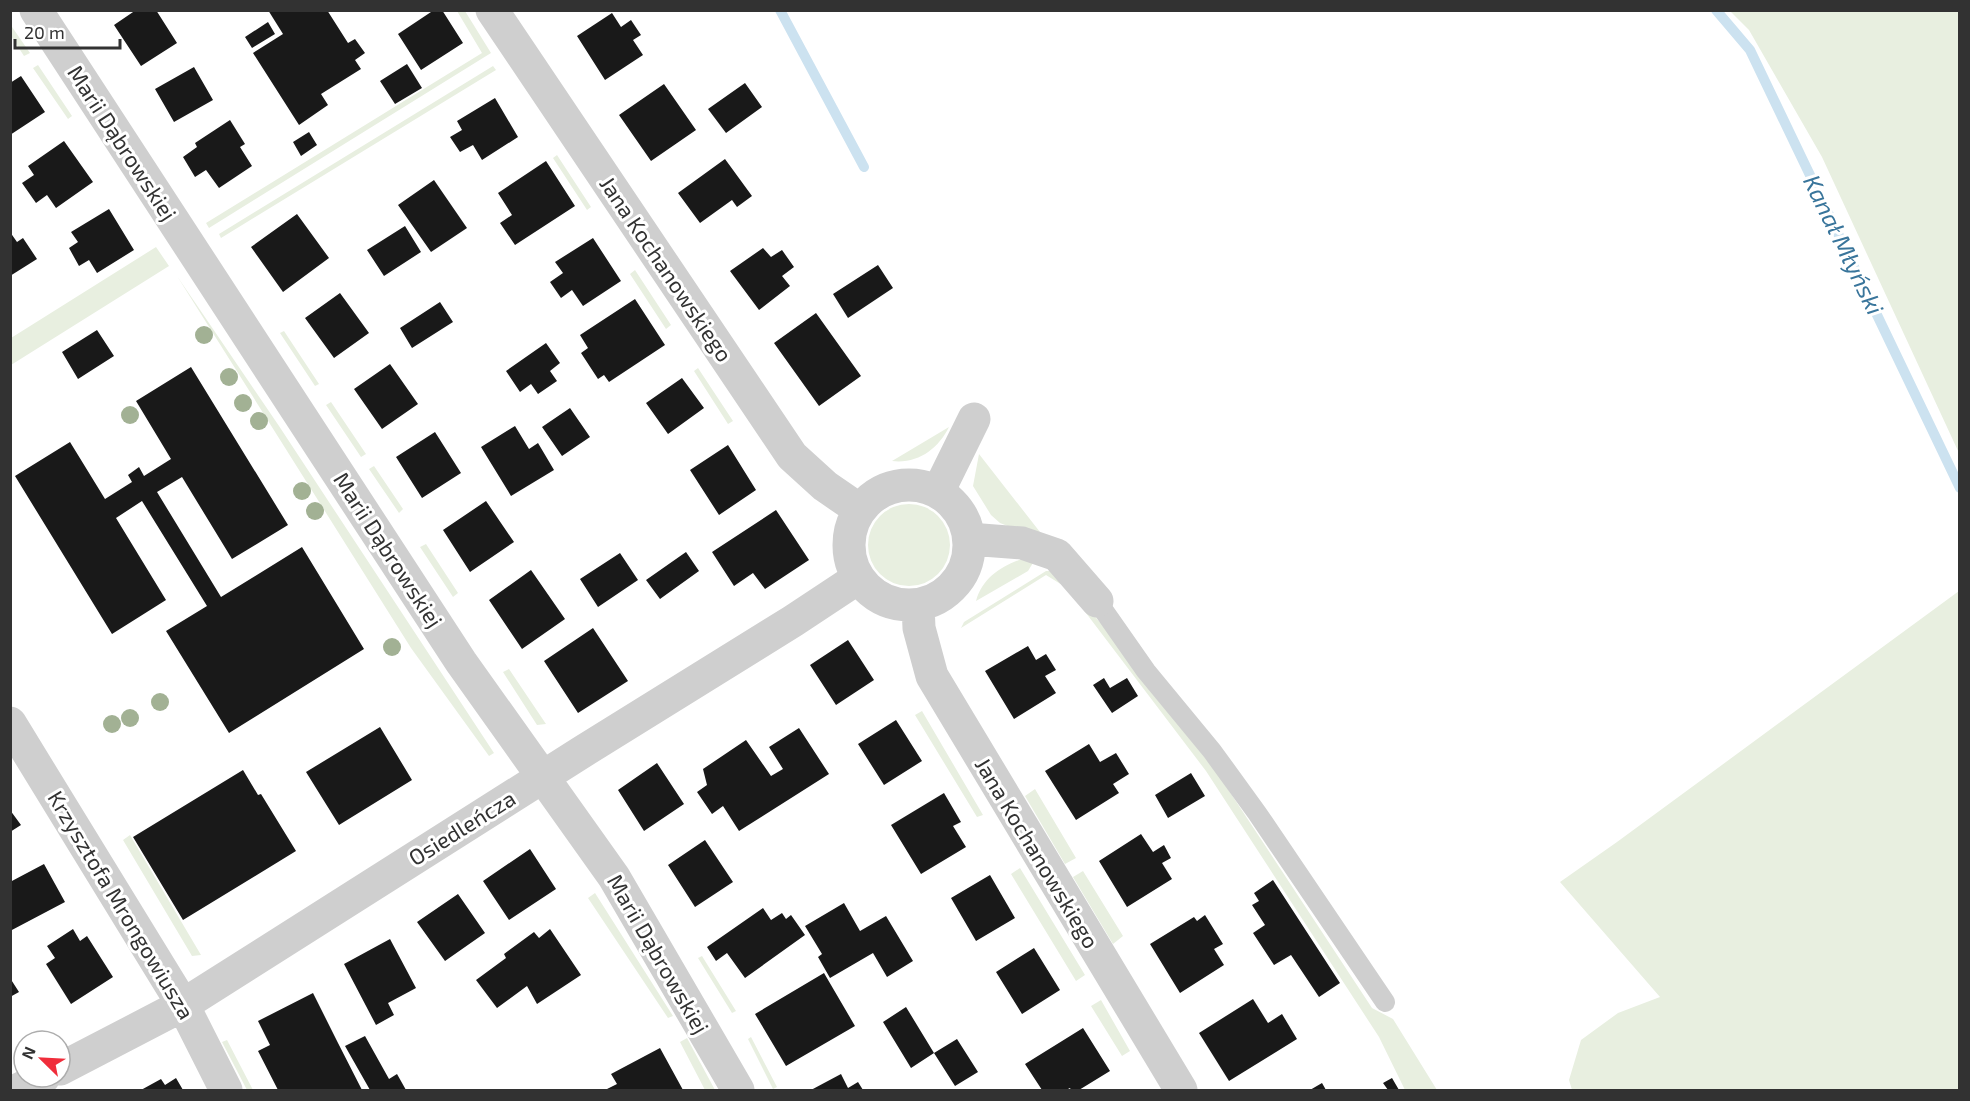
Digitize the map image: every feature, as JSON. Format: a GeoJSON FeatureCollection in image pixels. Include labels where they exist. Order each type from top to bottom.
{"type":"FeatureCollection","features":[{"type":"Feature","properties":{"kind":"street","name":"Marii Dąbrowskiej"},"geometry":{"type":"LineString","coordinates":[[36,10],[461,662],[614,878],[738,1090]]}},
{"type":"Feature","properties":{"kind":"street","name":"Jana Kochanowskiego"},"geometry":{"type":"LineString","coordinates":[[492,10],[792,456],[825,486],[860,510]]}},
{"type":"Feature","properties":{"kind":"street"},"geometry":{"type":"LineString","coordinates":[[938,492],[974,419]]}},
{"type":"Feature","properties":{"kind":"street"},"geometry":{"type":"LineString","coordinates":[[910,485],[938,492],[950,501],[966,525],[969,539],[968,557],[962,575],[951,589],[936,600],[918,605],[901,605],[884,601],[858,578],[851,562],[849,544],[852,526],[860,510],[870,499],[882,492],[910,485]]}},
{"type":"Feature","properties":{"kind":"street"},"geometry":{"type":"LineString","coordinates":[[969,539],[1022,543],[1057,555],[1097,601]]}},
{"type":"Feature","properties":{"kind":"street","name":"Osiedleńcza"},"geometry":{"type":"LineString","coordinates":[[72,1063],[183,1005],[858,578]]}},
{"type":"Feature","properties":{"kind":"street","name":"Jana Kochanowskiego"},"geometry":{"type":"LineString","coordinates":[[918,605],[919,628],[932,675],[1181,1090]]}},
{"type":"Feature","properties":{"kind":"street","name":"Krzysztofa Mrongowiusza"},"geometry":{"type":"LineString","coordinates":[[10,723],[183,1005],[226,1090]]}},
{"type":"Feature","properties":{"kind":"lane"},"geometry":{"type":"LineString","coordinates":[[1097,601],[1146,671],[1212,751],[1257,813],[1384,1002]]}},
{"type":"Feature","properties":{"kind":"green space"},"geometry":{"type":"Polygon","coordinates":[[[457,11],[465,11],[491,53],[209,228],[206,223],[482,53],[457,11]]]}},
{"type":"Feature","properties":{"kind":"green space"},"geometry":{"type":"Polygon","coordinates":[[[1730,11],[1959,11],[1959,453],[1822,157],[1749,30],[1730,11]]]}},
{"type":"Feature","properties":{"kind":"green space"},"geometry":{"type":"Polygon","coordinates":[[[10,24],[30,53],[24,56],[11,36],[10,24]]]}},
{"type":"Feature","properties":{"kind":"green space"},"geometry":{"type":"Polygon","coordinates":[[[38,65],[72,116],[68,119],[33,68],[38,65]]]}},
{"type":"Feature","properties":{"kind":"green space"},"geometry":{"type":"Polygon","coordinates":[[[493,66],[496,70],[221,238],[219,234],[493,66]]]}},
{"type":"Feature","properties":{"kind":"green space"},"geometry":{"type":"Polygon","coordinates":[[[557,155],[591,207],[587,210],[553,158],[557,155]]]}},
{"type":"Feature","properties":{"kind":"green space"},"geometry":{"type":"Polygon","coordinates":[[[156,247],[169,266],[11,365],[11,338],[156,247]]]}},
{"type":"Feature","properties":{"kind":"green space"},"geometry":{"type":"Polygon","coordinates":[[[635,270],[671,325],[666,329],[630,274],[635,270]]]}},
{"type":"Feature","properties":{"kind":"green space"},"geometry":{"type":"Polygon","coordinates":[[[177,276],[279,426],[494,753],[489,756],[411,648],[177,276]]]}},
{"type":"Feature","properties":{"kind":"green space"},"geometry":{"type":"Polygon","coordinates":[[[284,331],[319,384],[315,386],[280,333],[284,331]]]}},
{"type":"Feature","properties":{"kind":"green space"},"geometry":{"type":"Polygon","coordinates":[[[698,368],[733,421],[728,424],[694,371],[698,368]]]}},
{"type":"Feature","properties":{"kind":"green space"},"geometry":{"type":"Polygon","coordinates":[[[331,402],[366,454],[361,457],[326,405],[331,402]]]}},
{"type":"Feature","properties":{"kind":"green space"},"geometry":{"type":"Polygon","coordinates":[[[949,427],[939,442],[926,453],[910,460],[892,461],[949,427]]]}},
{"type":"Feature","properties":{"kind":"green space"},"geometry":{"type":"Polygon","coordinates":[[[979,454],[1047,541],[1000,523],[991,515],[973,486],[979,454]]]}},
{"type":"Feature","properties":{"kind":"green space"},"geometry":{"type":"Polygon","coordinates":[[[374,466],[403,509],[399,513],[369,469],[374,466]]]}},
{"type":"Feature","properties":{"kind":"green space"},"geometry":{"type":"Polygon","coordinates":[[[909,504],[925,508],[938,516],[946,529],[950,545],[946,561],[938,574],[925,582],[909,586],[893,582],[880,574],[872,561],[868,545],[872,529],[880,516],[893,508],[909,504]]]}},
{"type":"Feature","properties":{"kind":"green space"},"geometry":{"type":"Polygon","coordinates":[[[426,544],[458,593],[453,597],[420,547],[426,544]]]}},
{"type":"Feature","properties":{"kind":"green space"},"geometry":{"type":"Polygon","coordinates":[[[1027,557],[1036,558],[1028,571],[976,601],[979,592],[989,578],[1010,564],[1027,557]]]}},
{"type":"Feature","properties":{"kind":"green space"},"geometry":{"type":"Polygon","coordinates":[[[1046,571],[1055,571],[1112,636],[1214,768],[1372,1008],[1393,1019],[1437,1090],[1405,1090],[1379,1037],[1206,771],[1067,588],[1046,575],[961,628],[964,622],[1046,571]]]}},
{"type":"Feature","properties":{"kind":"green space"},"geometry":{"type":"Polygon","coordinates":[[[1959,591],[1959,1090],[1572,1090],[1569,1080],[1581,1040],[1618,1013],[1660,997],[1560,882],[1959,591]]]}},
{"type":"Feature","properties":{"kind":"green space"},"geometry":{"type":"Polygon","coordinates":[[[509,669],[546,724],[537,725],[503,672],[509,669]]]}},
{"type":"Feature","properties":{"kind":"green space"},"geometry":{"type":"Polygon","coordinates":[[[922,711],[983,815],[977,817],[915,715],[922,711]]]}},
{"type":"Feature","properties":{"kind":"green space"},"geometry":{"type":"Polygon","coordinates":[[[1035,789],[1076,858],[1065,864],[1025,796],[1035,789]]]}},
{"type":"Feature","properties":{"kind":"green space"},"geometry":{"type":"Polygon","coordinates":[[[130,835],[201,955],[192,956],[123,840],[130,835]]]}},
{"type":"Feature","properties":{"kind":"green space"},"geometry":{"type":"Polygon","coordinates":[[[1020,868],[1085,975],[1076,981],[1011,874],[1020,868]]]}},
{"type":"Feature","properties":{"kind":"green space"},"geometry":{"type":"Polygon","coordinates":[[[1083,871],[1123,936],[1113,944],[1073,877],[1083,871]]]}},
{"type":"Feature","properties":{"kind":"green space"},"geometry":{"type":"Polygon","coordinates":[[[595,893],[673,1016],[668,1018],[588,898],[595,893]]]}},
{"type":"Feature","properties":{"kind":"green space"},"geometry":{"type":"Polygon","coordinates":[[[702,956],[736,1011],[732,1013],[698,958],[702,956]]]}},
{"type":"Feature","properties":{"kind":"green space"},"geometry":{"type":"Polygon","coordinates":[[[1101,1000],[1130,1051],[1122,1056],[1091,1006],[1101,1000]]]}},
{"type":"Feature","properties":{"kind":"green space"},"geometry":{"type":"Polygon","coordinates":[[[751,1037],[777,1087],[773,1089],[748,1039],[751,1037]]]}},
{"type":"Feature","properties":{"kind":"green space"},"geometry":{"type":"Polygon","coordinates":[[[687,1038],[715,1090],[705,1090],[680,1042],[687,1038]]]}},
{"type":"Feature","properties":{"kind":"green space"},"geometry":{"type":"Polygon","coordinates":[[[227,1040],[253,1090],[247,1090],[222,1042],[227,1040]]]}},
{"type":"Feature","properties":{"kind":"building"},"geometry":{"type":"Polygon","coordinates":[[[136,10],[156,10],[177,43],[141,66],[114,25],[136,10]]]}},
{"type":"Feature","properties":{"kind":"building"},"geometry":{"type":"Polygon","coordinates":[[[268,10],[327,10],[348,43],[355,39],[365,53],[355,60],[361,69],[321,94],[328,105],[299,125],[253,53],[283,34],[268,10]]]}},
{"type":"Feature","properties":{"kind":"building"},"geometry":{"type":"Polygon","coordinates":[[[434,10],[442,10],[463,43],[421,70],[398,34],[434,10]]]}},
{"type":"Feature","properties":{"kind":"building"},"geometry":{"type":"Polygon","coordinates":[[[612,13],[621,27],[631,20],[641,35],[633,40],[643,55],[605,80],[577,36],[612,13]]]}},
{"type":"Feature","properties":{"kind":"building"},"geometry":{"type":"Polygon","coordinates":[[[268,22],[275,34],[252,48],[245,37],[268,22]]]}},
{"type":"Feature","properties":{"kind":"building"},"geometry":{"type":"Polygon","coordinates":[[[407,64],[422,88],[395,104],[380,81],[407,64]]]}},
{"type":"Feature","properties":{"kind":"building"},"geometry":{"type":"Polygon","coordinates":[[[194,67],[213,100],[174,122],[155,89],[194,67]]]}},
{"type":"Feature","properties":{"kind":"building"},"geometry":{"type":"Polygon","coordinates":[[[21,76],[45,112],[10,135],[10,83],[21,76]]]}},
{"type":"Feature","properties":{"kind":"building"},"geometry":{"type":"Polygon","coordinates":[[[745,83],[762,107],[726,133],[708,109],[745,83]]]}},
{"type":"Feature","properties":{"kind":"building"},"geometry":{"type":"Polygon","coordinates":[[[664,84],[696,130],[651,161],[619,115],[664,84]]]}},
{"type":"Feature","properties":{"kind":"building"},"geometry":{"type":"Polygon","coordinates":[[[495,98],[518,137],[482,160],[473,145],[460,152],[450,137],[462,130],[457,121],[495,98]]]}},
{"type":"Feature","properties":{"kind":"building"},"geometry":{"type":"Polygon","coordinates":[[[230,120],[245,144],[240,147],[252,166],[219,188],[206,170],[195,177],[183,157],[197,147],[195,143],[230,120]]]}},
{"type":"Feature","properties":{"kind":"building"},"geometry":{"type":"Polygon","coordinates":[[[309,132],[317,145],[301,156],[293,142],[309,132]]]}},
{"type":"Feature","properties":{"kind":"building"},"geometry":{"type":"Polygon","coordinates":[[[64,141],[93,182],[56,208],[47,195],[36,203],[22,183],[34,175],[28,166],[64,141]]]}},
{"type":"Feature","properties":{"kind":"building"},"geometry":{"type":"Polygon","coordinates":[[[725,159],[752,196],[737,207],[732,200],[700,223],[678,193],[725,159]]]}},
{"type":"Feature","properties":{"kind":"building"},"geometry":{"type":"Polygon","coordinates":[[[546,161],[575,206],[515,245],[500,223],[512,215],[498,193],[546,161]]]}},
{"type":"Feature","properties":{"kind":"building"},"geometry":{"type":"Polygon","coordinates":[[[434,180],[467,228],[431,252],[398,205],[434,180]]]}},
{"type":"Feature","properties":{"kind":"building"},"geometry":{"type":"Polygon","coordinates":[[[109,209],[134,250],[97,273],[89,260],[79,266],[69,248],[78,242],[71,232],[109,209]]]}},
{"type":"Feature","properties":{"kind":"building"},"geometry":{"type":"Polygon","coordinates":[[[297,214],[329,258],[283,292],[251,247],[297,214]]]}},
{"type":"Feature","properties":{"kind":"building"},"geometry":{"type":"Polygon","coordinates":[[[405,226],[421,252],[384,276],[367,250],[405,226]]]}},
{"type":"Feature","properties":{"kind":"building"},"geometry":{"type":"Polygon","coordinates":[[[10,232],[17,242],[23,238],[37,259],[10,276],[10,232]]]}},
{"type":"Feature","properties":{"kind":"building"},"geometry":{"type":"Polygon","coordinates":[[[593,238],[621,281],[583,306],[572,290],[561,298],[550,282],[563,273],[555,262],[593,238]]]}},
{"type":"Feature","properties":{"kind":"building"},"geometry":{"type":"Polygon","coordinates":[[[763,248],[771,257],[782,250],[794,267],[782,276],[790,286],[759,310],[730,271],[763,248]]]}},
{"type":"Feature","properties":{"kind":"building"},"geometry":{"type":"Polygon","coordinates":[[[878,265],[893,288],[848,318],[833,294],[878,265]]]}},
{"type":"Feature","properties":{"kind":"building"},"geometry":{"type":"Polygon","coordinates":[[[340,293],[369,333],[334,358],[305,318],[340,293]]]}},
{"type":"Feature","properties":{"kind":"building"},"geometry":{"type":"Polygon","coordinates":[[[635,299],[665,345],[609,382],[604,375],[598,379],[581,353],[588,348],[580,335],[635,299]]]}},
{"type":"Feature","properties":{"kind":"building"},"geometry":{"type":"Polygon","coordinates":[[[440,302],[453,322],[412,348],[400,328],[440,302]]]}},
{"type":"Feature","properties":{"kind":"building"},"geometry":{"type":"Polygon","coordinates":[[[816,313],[861,376],[819,406],[774,343],[816,313]]]}},
{"type":"Feature","properties":{"kind":"building"},"geometry":{"type":"Polygon","coordinates":[[[97,330],[114,356],[78,379],[62,352],[97,330]]]}},
{"type":"Feature","properties":{"kind":"building"},"geometry":{"type":"Polygon","coordinates":[[[546,343],[560,363],[550,371],[557,381],[538,394],[531,384],[520,392],[506,371],[546,343]]]}},
{"type":"Feature","properties":{"kind":"building"},"geometry":{"type":"Polygon","coordinates":[[[390,364],[418,404],[382,429],[354,389],[390,364]]]}},
{"type":"Feature","properties":{"kind":"building"},"geometry":{"type":"Polygon","coordinates":[[[191,367],[288,525],[232,559],[182,477],[157,492],[221,597],[302,547],[364,649],[229,733],[166,631],[207,606],[142,501],[116,518],[166,600],[112,634],[15,476],[70,442],[105,499],[132,482],[128,475],[139,467],[144,476],[171,459],[136,401],[191,367]]]}},
{"type":"Feature","properties":{"kind":"building"},"geometry":{"type":"Polygon","coordinates":[[[682,378],[704,408],[668,434],[646,403],[682,378]]]}},
{"type":"Feature","properties":{"kind":"building"},"geometry":{"type":"Polygon","coordinates":[[[570,408],[590,437],[562,456],[542,427],[570,408]]]}},
{"type":"Feature","properties":{"kind":"building"},"geometry":{"type":"Polygon","coordinates":[[[515,426],[529,449],[538,443],[554,470],[511,496],[481,447],[515,426]]]}},
{"type":"Feature","properties":{"kind":"building"},"geometry":{"type":"Polygon","coordinates":[[[435,432],[461,473],[422,498],[396,457],[435,432]]]}},
{"type":"Feature","properties":{"kind":"building"},"geometry":{"type":"Polygon","coordinates":[[[728,445],[756,490],[719,515],[690,470],[728,445]]]}},
{"type":"Feature","properties":{"kind":"building"},"geometry":{"type":"Polygon","coordinates":[[[486,501],[514,542],[470,572],[443,530],[486,501]]]}},
{"type":"Feature","properties":{"kind":"building"},"geometry":{"type":"Polygon","coordinates":[[[776,510],[809,560],[765,589],[753,573],[734,586],[712,552],[776,510]]]}},
{"type":"Feature","properties":{"kind":"building"},"geometry":{"type":"Polygon","coordinates":[[[686,552],[699,571],[660,599],[646,580],[686,552]]]}},
{"type":"Feature","properties":{"kind":"building"},"geometry":{"type":"Polygon","coordinates":[[[620,553],[638,580],[598,607],[580,579],[620,553]]]}},
{"type":"Feature","properties":{"kind":"building"},"geometry":{"type":"Polygon","coordinates":[[[531,570],[565,619],[522,649],[489,600],[531,570]]]}},
{"type":"Feature","properties":{"kind":"building"},"geometry":{"type":"Polygon","coordinates":[[[593,628],[628,681],[578,713],[544,661],[593,628]]]}},
{"type":"Feature","properties":{"kind":"building"},"geometry":{"type":"Polygon","coordinates":[[[848,640],[874,680],[836,705],[810,665],[848,640]]]}},
{"type":"Feature","properties":{"kind":"building"},"geometry":{"type":"Polygon","coordinates":[[[1028,646],[1036,660],[1046,654],[1056,670],[1045,676],[1056,693],[1014,719],[985,671],[1028,646]]]}},
{"type":"Feature","properties":{"kind":"building"},"geometry":{"type":"Polygon","coordinates":[[[1104,678],[1110,688],[1127,678],[1138,696],[1112,713],[1093,685],[1104,678]]]}},
{"type":"Feature","properties":{"kind":"building"},"geometry":{"type":"Polygon","coordinates":[[[896,720],[922,761],[884,785],[858,744],[896,720]]]}},
{"type":"Feature","properties":{"kind":"building"},"geometry":{"type":"Polygon","coordinates":[[[380,727],[412,780],[339,825],[306,772],[380,727]]]}},
{"type":"Feature","properties":{"kind":"building"},"geometry":{"type":"Polygon","coordinates":[[[799,728],[829,774],[739,831],[723,806],[712,814],[697,792],[707,785],[703,769],[746,740],[771,776],[783,769],[769,747],[799,728]]]}},
{"type":"Feature","properties":{"kind":"building"},"geometry":{"type":"Polygon","coordinates":[[[1089,744],[1100,762],[1116,753],[1129,774],[1113,784],[1119,793],[1076,820],[1045,771],[1089,744]]]}},
{"type":"Feature","properties":{"kind":"building"},"geometry":{"type":"Polygon","coordinates":[[[657,763],[684,804],[644,831],[618,790],[657,763]]]}},
{"type":"Feature","properties":{"kind":"building"},"geometry":{"type":"Polygon","coordinates":[[[243,770],[258,795],[261,794],[296,851],[183,920],[133,837],[243,770]]]}},
{"type":"Feature","properties":{"kind":"building"},"geometry":{"type":"Polygon","coordinates":[[[1191,773],[1205,796],[1168,818],[1155,795],[1191,773]]]}},
{"type":"Feature","properties":{"kind":"building"},"geometry":{"type":"Polygon","coordinates":[[[944,793],[961,822],[953,826],[966,847],[921,874],[891,825],[944,793]]]}},
{"type":"Feature","properties":{"kind":"building"},"geometry":{"type":"Polygon","coordinates":[[[10,810],[21,825],[10,832],[10,810]]]}},
{"type":"Feature","properties":{"kind":"building"},"geometry":{"type":"Polygon","coordinates":[[[1141,834],[1153,852],[1164,845],[1171,858],[1162,863],[1172,879],[1127,907],[1099,861],[1141,834]]]}},
{"type":"Feature","properties":{"kind":"building"},"geometry":{"type":"Polygon","coordinates":[[[705,840],[733,882],[695,907],[668,865],[705,840]]]}},
{"type":"Feature","properties":{"kind":"building"},"geometry":{"type":"Polygon","coordinates":[[[530,849],[556,889],[509,920],[483,881],[530,849]]]}},
{"type":"Feature","properties":{"kind":"building"},"geometry":{"type":"Polygon","coordinates":[[[44,864],[65,902],[10,931],[10,882],[44,864]]]}},
{"type":"Feature","properties":{"kind":"building"},"geometry":{"type":"Polygon","coordinates":[[[990,875],[1015,918],[976,941],[951,898],[990,875]]]}},
{"type":"Feature","properties":{"kind":"building"},"geometry":{"type":"Polygon","coordinates":[[[1273,880],[1340,983],[1319,997],[1291,955],[1274,965],[1253,933],[1265,925],[1252,905],[1259,901],[1254,893],[1273,880]]]}},
{"type":"Feature","properties":{"kind":"building"},"geometry":{"type":"Polygon","coordinates":[[[458,894],[485,933],[445,961],[417,922],[458,894]]]}},
{"type":"Feature","properties":{"kind":"building"},"geometry":{"type":"Polygon","coordinates":[[[844,903],[860,931],[886,916],[913,961],[887,977],[873,953],[830,978],[818,957],[822,954],[805,926],[844,903]]]}},
{"type":"Feature","properties":{"kind":"building"},"geometry":{"type":"Polygon","coordinates":[[[763,908],[771,920],[782,913],[786,919],[791,915],[805,935],[745,978],[727,953],[716,961],[707,947],[763,908]]]}},
{"type":"Feature","properties":{"kind":"building"},"geometry":{"type":"Polygon","coordinates":[[[1205,915],[1223,944],[1214,949],[1224,965],[1180,993],[1150,944],[1194,917],[1197,921],[1205,915]]]}},
{"type":"Feature","properties":{"kind":"building"},"geometry":{"type":"Polygon","coordinates":[[[73,929],[80,941],[87,936],[113,977],[71,1004],[46,964],[55,958],[47,946],[73,929]]]}},
{"type":"Feature","properties":{"kind":"building"},"geometry":{"type":"Polygon","coordinates":[[[550,929],[581,975],[537,1004],[527,986],[497,1008],[476,980],[506,958],[504,954],[534,932],[539,938],[550,929]]]}},
{"type":"Feature","properties":{"kind":"building"},"geometry":{"type":"Polygon","coordinates":[[[390,939],[416,988],[388,1003],[394,1015],[376,1025],[344,964],[390,939]]]}},
{"type":"Feature","properties":{"kind":"building"},"geometry":{"type":"Polygon","coordinates":[[[1034,948],[1060,990],[1022,1014],[996,972],[1034,948]]]}},
{"type":"Feature","properties":{"kind":"building"},"geometry":{"type":"Polygon","coordinates":[[[824,973],[855,1026],[786,1066],[755,1014],[824,973]]]}},
{"type":"Feature","properties":{"kind":"building"},"geometry":{"type":"Polygon","coordinates":[[[10,978],[19,992],[10,997],[10,978]]]}},
{"type":"Feature","properties":{"kind":"building"},"geometry":{"type":"Polygon","coordinates":[[[313,993],[362,1090],[278,1090],[258,1051],[270,1045],[258,1021],[313,993]]]}},
{"type":"Feature","properties":{"kind":"building"},"geometry":{"type":"Polygon","coordinates":[[[1253,999],[1268,1023],[1282,1014],[1297,1039],[1229,1081],[1199,1033],[1253,999]]]}},
{"type":"Feature","properties":{"kind":"building"},"geometry":{"type":"Polygon","coordinates":[[[906,1007],[934,1053],[911,1068],[883,1022],[906,1007]]]}},
{"type":"Feature","properties":{"kind":"building"},"geometry":{"type":"Polygon","coordinates":[[[1083,1028],[1110,1071],[1079,1090],[1070,1088],[1042,1090],[1025,1064],[1083,1028]]]}},
{"type":"Feature","properties":{"kind":"building"},"geometry":{"type":"Polygon","coordinates":[[[365,1036],[389,1079],[397,1074],[406,1090],[370,1090],[345,1046],[365,1036]]]}},
{"type":"Feature","properties":{"kind":"building"},"geometry":{"type":"Polygon","coordinates":[[[957,1039],[978,1072],[955,1086],[934,1053],[957,1039]]]}},
{"type":"Feature","properties":{"kind":"building"},"geometry":{"type":"Polygon","coordinates":[[[660,1048],[683,1090],[605,1090],[617,1084],[611,1074],[660,1048]]]}},
{"type":"Feature","properties":{"kind":"building"},"geometry":{"type":"Polygon","coordinates":[[[841,1074],[848,1088],[858,1082],[863,1090],[811,1090],[841,1074]]]}},
{"type":"Feature","properties":{"kind":"building"},"geometry":{"type":"Polygon","coordinates":[[[176,1078],[183,1090],[141,1090],[161,1079],[165,1085],[176,1078]]]}},
{"type":"Feature","properties":{"kind":"building"},"geometry":{"type":"Polygon","coordinates":[[[1392,1078],[1399,1090],[1388,1090],[1383,1083],[1392,1078]]]}},
{"type":"Feature","properties":{"kind":"building"},"geometry":{"type":"Polygon","coordinates":[[[1322,1083],[1326,1090],[1310,1090],[1322,1083]]]}},
{"type":"Feature","properties":{"kind":"waterway"},"geometry":{"type":"LineString","coordinates":[[780,10],[864,167]]}},
{"type":"Feature","properties":{"kind":"waterway","name":"Kanał Młyński"},"geometry":{"type":"LineString","coordinates":[[1716,10],[1750,50],[1960,488]]}}]}
